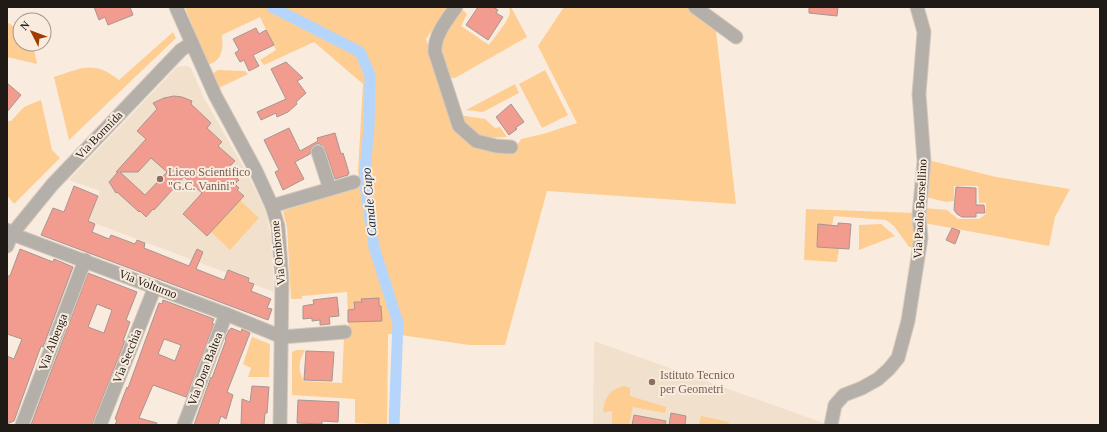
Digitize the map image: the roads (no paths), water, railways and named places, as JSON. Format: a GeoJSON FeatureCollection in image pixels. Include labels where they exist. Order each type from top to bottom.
{"type":"FeatureCollection","features":[{"type":"Feature","properties":{"kind":"street","name":"Via Ombrone"},"geometry":{"type":"LineString","coordinates":[[176,7],[215,95],[256,171],[272,206],[278,226],[282,272],[280,425]]}},
{"type":"Feature","properties":{"kind":"street"},"geometry":{"type":"LineString","coordinates":[[456,7],[438,34],[434,44],[435,52],[459,126],[476,141],[496,146],[511,147]]}},
{"type":"Feature","properties":{"kind":"street"},"geometry":{"type":"LineString","coordinates":[[696,7],[736,37]]}},
{"type":"Feature","properties":{"kind":"street","name":"Via Paolo Borsellino"},"geometry":{"type":"LineString","coordinates":[[831,425],[834,405],[844,395],[862,388],[878,379],[898,358],[908,321],[921,238],[919,215],[924,161],[919,94],[924,32],[917,7]]}},
{"type":"Feature","properties":{"kind":"street","name":"Via Bormida"},"geometry":{"type":"LineString","coordinates":[[7,246],[9,232],[181,50],[192,42]]}},
{"type":"Feature","properties":{"kind":"street"},"geometry":{"type":"LineString","coordinates":[[318,152],[330,189]]}},
{"type":"Feature","properties":{"kind":"street"},"geometry":{"type":"LineString","coordinates":[[272,206],[354,182]]}},
{"type":"Feature","properties":{"kind":"street","name":"Via Volturno"},"geometry":{"type":"LineString","coordinates":[[9,232],[155,286],[282,337]]}},
{"type":"Feature","properties":{"kind":"street","name":"Via Albenga"},"geometry":{"type":"LineString","coordinates":[[22,425],[85,260]]}},
{"type":"Feature","properties":{"kind":"street","name":"Via Secchia"},"geometry":{"type":"LineString","coordinates":[[100,425],[155,286]]}},
{"type":"Feature","properties":{"kind":"street","name":"Via Dora Baltea"},"geometry":{"type":"LineString","coordinates":[[184,425],[226,314]]}},
{"type":"Feature","properties":{"kind":"street"},"geometry":{"type":"LineString","coordinates":[[282,337],[345,332]]}},
{"type":"Feature","properties":{"kind":"waterway","name":"Canale Cupo"},"geometry":{"type":"LineString","coordinates":[[272,7],[360,52],[370,75],[369,128],[364,179],[374,247],[398,323],[394,425]]}},
{"type":"Feature","properties":{"kind":"place","name":"Liceo Scientifico \"G.C. Vanini\""},"geometry":{"type":"Point","coordinates":[160,179]}},
{"type":"Feature","properties":{"kind":"place","name":"Istituto Tecnico per Geometri"},"geometry":{"type":"Point","coordinates":[652,382]}}]}
